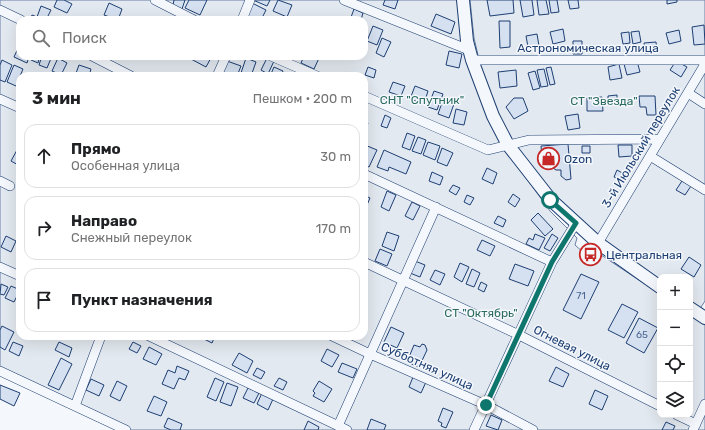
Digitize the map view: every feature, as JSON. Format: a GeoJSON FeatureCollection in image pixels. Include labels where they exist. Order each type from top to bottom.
{"type":"FeatureCollection","features":[{"type":"Feature","properties":{"kind":"main road"},"geometry":{"type":"LineString","coordinates":[[463,0],[467,41],[471,55],[493,116],[508,145],[550,200],[598,242],[657,285]]}},
{"type":"Feature","properties":{"kind":"main road"},"geometry":{"type":"LineString","coordinates":[[693,310],[705,318]]}},
{"type":"Feature","properties":{"kind":"street"},"geometry":{"type":"LineString","coordinates":[[155,0],[186,16]]}},
{"type":"Feature","properties":{"kind":"street"},"geometry":{"type":"LineString","coordinates":[[244,16],[250,0]]}},
{"type":"Feature","properties":{"kind":"street","name":"Астрономическая улица"},"geometry":{"type":"LineString","coordinates":[[344,0],[471,55],[705,60]]}},
{"type":"Feature","properties":{"kind":"street"},"geometry":{"type":"LineString","coordinates":[[0,10],[16,18]]}},
{"type":"Feature","properties":{"kind":"street"},"geometry":{"type":"LineString","coordinates":[[100,60],[123,72]]}},
{"type":"Feature","properties":{"kind":"street"},"geometry":{"type":"LineString","coordinates":[[219,72],[224,60]]}},
{"type":"Feature","properties":{"kind":"street"},"geometry":{"type":"LineString","coordinates":[[280,60],[308,72]]}},
{"type":"Feature","properties":{"kind":"street","name":"3-й Июльский переулок"},"geometry":{"type":"LineString","coordinates":[[598,242],[705,64]]}},
{"type":"Feature","properties":{"kind":"street"},"geometry":{"type":"LineString","coordinates":[[688,93],[705,104]]}},
{"type":"Feature","properties":{"kind":"street"},"geometry":{"type":"LineString","coordinates":[[368,98],[488,150],[529,140],[660,139]]}},
{"type":"Feature","properties":{"kind":"street"},"geometry":{"type":"LineString","coordinates":[[0,99],[16,106]]}},
{"type":"Feature","properties":{"kind":"street"},"geometry":{"type":"LineString","coordinates":[[650,156],[705,190]]}},
{"type":"Feature","properties":{"kind":"street"},"geometry":{"type":"LineString","coordinates":[[368,176],[552,262]]}},
{"type":"Feature","properties":{"kind":"street"},"geometry":{"type":"LineString","coordinates":[[0,181],[10,186]]}},
{"type":"Feature","properties":{"kind":"street"},"geometry":{"type":"LineString","coordinates":[[338,426],[436,207]]}},
{"type":"Feature","properties":{"kind":"street"},"geometry":{"type":"LineString","coordinates":[[474,430],[552,262],[576,223]]}},
{"type":"Feature","properties":{"kind":"street","name":"Огневая улица"},"geometry":{"type":"LineString","coordinates":[[368,264],[519,334],[657,404]]}},
{"type":"Feature","properties":{"kind":"street"},"geometry":{"type":"LineString","coordinates":[[0,267],[16,274]]}},
{"type":"Feature","properties":{"kind":"street"},"geometry":{"type":"LineString","coordinates":[[75,406],[100,340]]}},
{"type":"Feature","properties":{"kind":"street"},"geometry":{"type":"LineString","coordinates":[[157,340],[348,430]]}},
{"type":"Feature","properties":{"kind":"street","name":"Субботняя улица"},"geometry":{"type":"LineString","coordinates":[[340,340],[486,405],[533,430]]}},
{"type":"Feature","properties":{"kind":"street"},"geometry":{"type":"LineString","coordinates":[[0,371],[126,430]]}},
{"type":"Feature","properties":{"kind":"street"},"geometry":{"type":"LineString","coordinates":[[681,418],[694,427],[705,404]]}},
{"type":"Feature","properties":{"kind":"green space","name":"СТ \"Октябрь\""},"geometry":{"type":"Polygon","coordinates":[[[0,0],[459,0],[465,42],[527,179],[550,211],[577,238],[575,245],[584,253],[589,247],[657,292],[657,418],[693,418],[693,317],[705,325],[705,430],[117,430],[0,375],[0,0]]]}},
{"type":"Feature","properties":{"kind":"green space","name":"СТ \"Звезда\""},"geometry":{"type":"Polygon","coordinates":[[[470,0],[705,0],[705,301],[697,313],[693,310],[693,274],[657,274],[657,285],[595,241],[532,173],[510,142],[487,93],[474,38],[470,0]]]}},
{"type":"Feature","properties":{"kind":"building"},"geometry":{"type":"Polygon","coordinates":[[[57,0],[64,0],[72,4],[67,13],[54,7],[57,0]]]}},
{"type":"Feature","properties":{"kind":"building"},"geometry":{"type":"Polygon","coordinates":[[[174,0],[185,0],[182,9],[173,5],[174,0]]]}},
{"type":"Feature","properties":{"kind":"building"},"geometry":{"type":"Polygon","coordinates":[[[189,0],[207,0],[200,15],[185,8],[189,0]]]}},
{"type":"Feature","properties":{"kind":"building"},"geometry":{"type":"Polygon","coordinates":[[[253,0],[270,0],[267,6],[253,0]]]}},
{"type":"Feature","properties":{"kind":"building"},"geometry":{"type":"Polygon","coordinates":[[[278,0],[292,5],[287,16],[273,11],[278,0]]]}},
{"type":"Feature","properties":{"kind":"building"},"geometry":{"type":"Polygon","coordinates":[[[385,0],[398,0],[395,9],[383,5],[385,0]]]}},
{"type":"Feature","properties":{"kind":"building"},"geometry":{"type":"Polygon","coordinates":[[[487,0],[513,0],[514,13],[490,16],[487,0]]]}},
{"type":"Feature","properties":{"kind":"building"},"geometry":{"type":"Polygon","coordinates":[[[520,0],[532,0],[534,15],[523,17],[520,0]]]}},
{"type":"Feature","properties":{"kind":"building"},"geometry":{"type":"Polygon","coordinates":[[[537,0],[546,0],[549,14],[539,15],[537,0]]]}},
{"type":"Feature","properties":{"kind":"building"},"geometry":{"type":"Polygon","coordinates":[[[549,0],[557,0],[559,12],[551,13],[549,0]]]}},
{"type":"Feature","properties":{"kind":"building"},"geometry":{"type":"Polygon","coordinates":[[[568,0],[578,0],[579,8],[570,9],[568,0]]]}},
{"type":"Feature","properties":{"kind":"building"},"geometry":{"type":"Polygon","coordinates":[[[667,0],[677,0],[677,2],[667,4],[667,0]]]}},
{"type":"Feature","properties":{"kind":"building"},"geometry":{"type":"Polygon","coordinates":[[[109,3],[122,9],[119,16],[104,15],[109,3]]]}},
{"type":"Feature","properties":{"kind":"building"},"geometry":{"type":"Polygon","coordinates":[[[252,3],[266,10],[263,16],[246,16],[252,3]]]}},
{"type":"Feature","properties":{"kind":"building"},"geometry":{"type":"Polygon","coordinates":[[[41,6],[51,10],[48,16],[37,16],[41,6]]]}},
{"type":"Feature","properties":{"kind":"building"},"geometry":{"type":"Polygon","coordinates":[[[354,9],[363,13],[362,16],[351,16],[354,9]]]}},
{"type":"Feature","properties":{"kind":"building"},"geometry":{"type":"Polygon","coordinates":[[[436,14],[455,22],[451,34],[431,26],[436,14]]]}},
{"type":"Feature","properties":{"kind":"building"},"geometry":{"type":"Polygon","coordinates":[[[499,21],[510,21],[510,47],[500,48],[499,21]]]}},
{"type":"Feature","properties":{"kind":"building"},"geometry":{"type":"Polygon","coordinates":[[[704,25],[705,44],[694,45],[692,27],[704,25]]]}},
{"type":"Feature","properties":{"kind":"building"},"geometry":{"type":"Polygon","coordinates":[[[373,26],[383,30],[377,45],[368,41],[373,26]]]}},
{"type":"Feature","properties":{"kind":"building"},"geometry":{"type":"Polygon","coordinates":[[[563,29],[565,41],[553,44],[550,32],[563,29]]]}},
{"type":"Feature","properties":{"kind":"building"},"geometry":{"type":"Polygon","coordinates":[[[679,30],[681,41],[669,44],[666,33],[679,30]]]}},
{"type":"Feature","properties":{"kind":"building"},"geometry":{"type":"Polygon","coordinates":[[[639,31],[641,42],[633,44],[631,32],[639,31]]]}},
{"type":"Feature","properties":{"kind":"building"},"geometry":{"type":"Polygon","coordinates":[[[629,32],[630,43],[623,44],[621,33],[629,32]]]}},
{"type":"Feature","properties":{"kind":"building"},"geometry":{"type":"Polygon","coordinates":[[[537,34],[539,46],[528,47],[526,36],[537,34]]]}},
{"type":"Feature","properties":{"kind":"building"},"geometry":{"type":"Polygon","coordinates":[[[382,38],[391,42],[384,57],[376,53],[382,38]]]}},
{"type":"Feature","properties":{"kind":"building"},"geometry":{"type":"Polygon","coordinates":[[[573,41],[582,41],[582,54],[573,54],[573,41]]]}},
{"type":"Feature","properties":{"kind":"building"},"geometry":{"type":"Polygon","coordinates":[[[656,42],[657,52],[645,53],[644,43],[656,42]]]}},
{"type":"Feature","properties":{"kind":"building"},"geometry":{"type":"Polygon","coordinates":[[[449,51],[462,54],[459,68],[446,65],[449,51]]]}},
{"type":"Feature","properties":{"kind":"building"},"geometry":{"type":"Polygon","coordinates":[[[2,60],[12,65],[5,82],[0,80],[0,65],[2,60]]]}},
{"type":"Feature","properties":{"kind":"building"},"geometry":{"type":"Polygon","coordinates":[[[20,60],[28,60],[27,63],[20,60]]]}},
{"type":"Feature","properties":{"kind":"building"},"geometry":{"type":"Polygon","coordinates":[[[31,60],[39,60],[38,63],[31,60]]]}},
{"type":"Feature","properties":{"kind":"building"},"geometry":{"type":"Polygon","coordinates":[[[41,60],[50,60],[47,68],[39,65],[41,60]]]}},
{"type":"Feature","properties":{"kind":"building"},"geometry":{"type":"Polygon","coordinates":[[[57,60],[62,60],[67,63],[62,72],[52,71],[57,60]]]}},
{"type":"Feature","properties":{"kind":"building"},"geometry":{"type":"Polygon","coordinates":[[[193,60],[210,60],[206,67],[193,60]]]}},
{"type":"Feature","properties":{"kind":"building"},"geometry":{"type":"Polygon","coordinates":[[[245,60],[256,62],[252,72],[241,72],[245,60]]]}},
{"type":"Feature","properties":{"kind":"building"},"geometry":{"type":"Polygon","coordinates":[[[266,60],[274,61],[269,72],[261,70],[266,60]]]}},
{"type":"Feature","properties":{"kind":"building"},"geometry":{"type":"Polygon","coordinates":[[[302,60],[318,60],[314,69],[301,63],[302,60]]]}},
{"type":"Feature","properties":{"kind":"building"},"geometry":{"type":"Polygon","coordinates":[[[227,61],[241,66],[239,72],[223,72],[227,61]]]}},
{"type":"Feature","properties":{"kind":"building"},"geometry":{"type":"Polygon","coordinates":[[[637,61],[640,72],[627,75],[624,64],[637,61]]]}},
{"type":"Feature","properties":{"kind":"building"},"geometry":{"type":"Polygon","coordinates":[[[676,61],[687,67],[681,77],[670,70],[676,61]]]}},
{"type":"Feature","properties":{"kind":"building"},"geometry":{"type":"Polygon","coordinates":[[[619,64],[622,78],[610,80],[608,67],[619,64]]]}},
{"type":"Feature","properties":{"kind":"building"},"geometry":{"type":"Polygon","coordinates":[[[14,65],[23,69],[22,72],[16,72],[16,86],[7,82],[14,65]]]}},
{"type":"Feature","properties":{"kind":"building"},"geometry":{"type":"Polygon","coordinates":[[[79,65],[91,69],[90,72],[76,72],[79,65]]]}},
{"type":"Feature","properties":{"kind":"building"},"geometry":{"type":"Polygon","coordinates":[[[274,67],[283,71],[283,72],[272,72],[274,67]]]}},
{"type":"Feature","properties":{"kind":"building"},"geometry":{"type":"Polygon","coordinates":[[[368,67],[376,70],[374,78],[368,76],[368,72],[366,72],[368,67]]]}},
{"type":"Feature","properties":{"kind":"building"},"geometry":{"type":"Polygon","coordinates":[[[551,67],[555,84],[550,85],[546,68],[551,67]]]}},
{"type":"Feature","properties":{"kind":"building"},"geometry":{"type":"Polygon","coordinates":[[[544,69],[548,86],[541,87],[537,70],[544,69]]]}},
{"type":"Feature","properties":{"kind":"building"},"geometry":{"type":"Polygon","coordinates":[[[516,70],[517,86],[500,88],[498,72],[516,70]]]}},
{"type":"Feature","properties":{"kind":"building"},"geometry":{"type":"Polygon","coordinates":[[[535,71],[540,88],[533,90],[528,73],[535,71]]]}},
{"type":"Feature","properties":{"kind":"building"},"geometry":{"type":"Polygon","coordinates":[[[393,82],[405,86],[401,96],[389,92],[393,82]]]}},
{"type":"Feature","properties":{"kind":"building"},"geometry":{"type":"Polygon","coordinates":[[[415,86],[428,91],[424,104],[410,99],[415,86]]]}},
{"type":"Feature","properties":{"kind":"building"},"geometry":{"type":"Polygon","coordinates":[[[434,91],[443,94],[437,110],[428,107],[434,91]]]}},
{"type":"Feature","properties":{"kind":"building"},"geometry":{"type":"Polygon","coordinates":[[[617,95],[617,103],[608,103],[608,96],[617,95]]]}},
{"type":"Feature","properties":{"kind":"building"},"geometry":{"type":"Polygon","coordinates":[[[639,96],[655,96],[656,115],[647,115],[646,107],[640,107],[639,96]]]}},
{"type":"Feature","properties":{"kind":"building"},"geometry":{"type":"Polygon","coordinates":[[[444,97],[455,101],[449,118],[438,114],[444,97]]]}},
{"type":"Feature","properties":{"kind":"building"},"geometry":{"type":"Polygon","coordinates":[[[602,97],[603,111],[587,111],[587,98],[602,97]]]}},
{"type":"Feature","properties":{"kind":"building"},"geometry":{"type":"Polygon","coordinates":[[[514,98],[523,98],[528,111],[514,119],[506,107],[514,98]]]}},
{"type":"Feature","properties":{"kind":"building"},"geometry":{"type":"Polygon","coordinates":[[[456,109],[467,112],[464,125],[453,123],[456,109]]]}},
{"type":"Feature","properties":{"kind":"building"},"geometry":{"type":"Polygon","coordinates":[[[578,114],[580,128],[568,130],[565,116],[578,114]]]}},
{"type":"Feature","properties":{"kind":"building"},"geometry":{"type":"Polygon","coordinates":[[[385,115],[391,118],[387,128],[381,126],[385,115]]]}},
{"type":"Feature","properties":{"kind":"building"},"geometry":{"type":"Polygon","coordinates":[[[407,133],[415,136],[410,150],[402,147],[407,133]]]}},
{"type":"Feature","properties":{"kind":"building"},"geometry":{"type":"Polygon","coordinates":[[[418,137],[426,140],[421,154],[412,151],[418,137]]]}},
{"type":"Feature","properties":{"kind":"building"},"geometry":{"type":"Polygon","coordinates":[[[428,142],[440,146],[435,160],[423,155],[428,142]]]}},
{"type":"Feature","properties":{"kind":"building"},"geometry":{"type":"Polygon","coordinates":[[[568,144],[571,179],[566,180],[561,176],[561,170],[556,170],[550,166],[546,157],[542,157],[541,146],[568,144]]]}},
{"type":"Feature","properties":{"kind":"building"},"geometry":{"type":"Polygon","coordinates":[[[618,145],[632,145],[632,156],[619,157],[618,145]]]}},
{"type":"Feature","properties":{"kind":"building"},"geometry":{"type":"Polygon","coordinates":[[[368,146],[377,150],[368,167],[368,146]]]}},
{"type":"Feature","properties":{"kind":"building"},"geometry":{"type":"Polygon","coordinates":[[[582,146],[590,146],[590,153],[582,153],[582,146]]]}},
{"type":"Feature","properties":{"kind":"building"},"geometry":{"type":"Polygon","coordinates":[[[442,148],[453,153],[447,166],[437,162],[442,148]]]}},
{"type":"Feature","properties":{"kind":"building"},"geometry":{"type":"Polygon","coordinates":[[[384,150],[411,162],[406,174],[389,167],[388,171],[377,167],[384,150]]]}},
{"type":"Feature","properties":{"kind":"building"},"geometry":{"type":"Polygon","coordinates":[[[16,152],[16,164],[11,161],[16,152]]]}},
{"type":"Feature","properties":{"kind":"building"},"geometry":{"type":"Polygon","coordinates":[[[487,168],[497,173],[493,184],[482,179],[487,168]]]}},
{"type":"Feature","properties":{"kind":"building"},"geometry":{"type":"Polygon","coordinates":[[[617,170],[626,175],[622,181],[614,177],[617,170]]]}},
{"type":"Feature","properties":{"kind":"building"},"geometry":{"type":"Polygon","coordinates":[[[432,172],[443,177],[440,185],[429,181],[432,172]]]}},
{"type":"Feature","properties":{"kind":"building"},"geometry":{"type":"Polygon","coordinates":[[[682,181],[691,186],[685,195],[676,190],[682,181]]]}},
{"type":"Feature","properties":{"kind":"building"},"geometry":{"type":"Polygon","coordinates":[[[453,185],[460,188],[456,195],[449,191],[453,185]]]}},
{"type":"Feature","properties":{"kind":"building"},"geometry":{"type":"Polygon","coordinates":[[[387,191],[396,195],[389,211],[381,207],[387,191]]]}},
{"type":"Feature","properties":{"kind":"building"},"geometry":{"type":"Polygon","coordinates":[[[513,194],[520,199],[515,207],[508,202],[513,194]]]}},
{"type":"Feature","properties":{"kind":"building"},"geometry":{"type":"Polygon","coordinates":[[[467,195],[474,198],[470,205],[464,202],[467,195]]]}},
{"type":"Feature","properties":{"kind":"building"},"geometry":{"type":"Polygon","coordinates":[[[412,202],[420,206],[413,220],[405,216],[412,202]]]}},
{"type":"Feature","properties":{"kind":"building"},"geometry":{"type":"Polygon","coordinates":[[[538,213],[553,229],[545,236],[531,220],[538,213]]]}},
{"type":"Feature","properties":{"kind":"building"},"geometry":{"type":"Polygon","coordinates":[[[498,216],[506,220],[503,227],[494,223],[498,216]]]}},
{"type":"Feature","properties":{"kind":"building"},"geometry":{"type":"Polygon","coordinates":[[[387,232],[399,236],[394,251],[382,246],[387,232]]]}},
{"type":"Feature","properties":{"kind":"building"},"geometry":{"type":"Polygon","coordinates":[[[535,234],[545,238],[539,250],[526,244],[529,238],[533,240],[535,234]]]}},
{"type":"Feature","properties":{"kind":"building"},"geometry":{"type":"Polygon","coordinates":[[[552,234],[558,238],[550,251],[544,248],[552,234]]]}},
{"type":"Feature","properties":{"kind":"building"},"geometry":{"type":"Polygon","coordinates":[[[6,236],[16,241],[11,252],[1,247],[6,236]]]}},
{"type":"Feature","properties":{"kind":"building"},"geometry":{"type":"Polygon","coordinates":[[[482,240],[495,246],[490,256],[477,250],[482,240]]]}},
{"type":"Feature","properties":{"kind":"building"},"geometry":{"type":"Polygon","coordinates":[[[380,249],[392,254],[387,266],[375,261],[380,249]]]}},
{"type":"Feature","properties":{"kind":"building"},"geometry":{"type":"Polygon","coordinates":[[[689,257],[701,265],[694,277],[693,274],[689,274],[681,269],[689,257]]]}},
{"type":"Feature","properties":{"kind":"building"},"geometry":{"type":"Polygon","coordinates":[[[415,261],[425,265],[420,277],[410,273],[415,261]]]}},
{"type":"Feature","properties":{"kind":"building"},"geometry":{"type":"Polygon","coordinates":[[[460,263],[469,267],[462,282],[454,277],[460,263]]]}},
{"type":"Feature","properties":{"kind":"building"},"geometry":{"type":"Polygon","coordinates":[[[515,264],[534,271],[528,286],[509,279],[515,264]]]}},
{"type":"Feature","properties":{"kind":"building"},"geometry":{"type":"Polygon","coordinates":[[[472,269],[480,273],[474,287],[466,284],[472,269]]]}},
{"type":"Feature","properties":{"kind":"building"},"geometry":{"type":"Polygon","coordinates":[[[435,270],[445,274],[440,285],[430,280],[435,270]]]}},
{"type":"Feature","properties":{"kind":"building"},"geometry":{"type":"Polygon","coordinates":[[[581,274],[599,282],[581,319],[563,310],[581,274]]]}},
{"type":"Feature","properties":{"kind":"building"},"geometry":{"type":"Polygon","coordinates":[[[481,282],[487,285],[484,292],[478,289],[481,282]]]}},
{"type":"Feature","properties":{"kind":"building"},"geometry":{"type":"Polygon","coordinates":[[[1,284],[8,287],[4,295],[0,294],[1,284]]]}},
{"type":"Feature","properties":{"kind":"building"},"geometry":{"type":"Polygon","coordinates":[[[11,286],[16,288],[16,298],[14,302],[5,298],[11,286]]]}},
{"type":"Feature","properties":{"kind":"building"},"geometry":{"type":"Polygon","coordinates":[[[622,304],[638,312],[624,338],[608,330],[622,304]]]}},
{"type":"Feature","properties":{"kind":"building"},"geometry":{"type":"Polygon","coordinates":[[[639,318],[657,327],[644,353],[626,343],[639,318]]]}},
{"type":"Feature","properties":{"kind":"building"},"geometry":{"type":"Polygon","coordinates":[[[2,326],[14,332],[5,350],[0,347],[0,330],[2,326]]]}},
{"type":"Feature","properties":{"kind":"building"},"geometry":{"type":"Polygon","coordinates":[[[391,327],[404,333],[397,348],[384,342],[391,327]]]}},
{"type":"Feature","properties":{"kind":"building"},"geometry":{"type":"Polygon","coordinates":[[[206,340],[213,340],[212,343],[206,340]]]}},
{"type":"Feature","properties":{"kind":"building"},"geometry":{"type":"Polygon","coordinates":[[[13,342],[23,346],[19,356],[9,351],[13,342]]]}},
{"type":"Feature","properties":{"kind":"building"},"geometry":{"type":"Polygon","coordinates":[[[59,342],[72,348],[69,357],[55,350],[59,342]]]}},
{"type":"Feature","properties":{"kind":"building"},"geometry":{"type":"Polygon","coordinates":[[[133,342],[141,346],[137,353],[129,349],[133,342]]]}},
{"type":"Feature","properties":{"kind":"building"},"geometry":{"type":"Polygon","coordinates":[[[422,344],[425,345],[427,350],[419,367],[407,362],[414,345],[420,347],[422,344]]]}},
{"type":"Feature","properties":{"kind":"building"},"geometry":{"type":"Polygon","coordinates":[[[149,347],[162,354],[156,365],[143,359],[149,347]]]}},
{"type":"Feature","properties":{"kind":"building"},"geometry":{"type":"Polygon","coordinates":[[[327,349],[339,355],[332,367],[321,361],[327,349]]]}},
{"type":"Feature","properties":{"kind":"building"},"geometry":{"type":"Polygon","coordinates":[[[239,353],[253,361],[247,373],[232,365],[239,353]]]}},
{"type":"Feature","properties":{"kind":"building"},"geometry":{"type":"Polygon","coordinates":[[[61,358],[72,364],[59,390],[48,385],[61,358]]]}},
{"type":"Feature","properties":{"kind":"building"},"geometry":{"type":"Polygon","coordinates":[[[342,363],[357,369],[353,378],[338,372],[342,363]]]}},
{"type":"Feature","properties":{"kind":"building"},"geometry":{"type":"Polygon","coordinates":[[[177,366],[189,371],[185,380],[179,378],[174,389],[162,384],[168,370],[175,373],[177,366]]]}},
{"type":"Feature","properties":{"kind":"building"},"geometry":{"type":"Polygon","coordinates":[[[556,367],[569,374],[563,387],[549,381],[556,367]]]}},
{"type":"Feature","properties":{"kind":"building"},"geometry":{"type":"Polygon","coordinates":[[[257,368],[265,372],[261,379],[253,375],[257,368]]]}},
{"type":"Feature","properties":{"kind":"building"},"geometry":{"type":"Polygon","coordinates":[[[413,377],[426,382],[421,393],[409,387],[413,377]]]}},
{"type":"Feature","properties":{"kind":"building"},"geometry":{"type":"Polygon","coordinates":[[[215,378],[224,382],[216,401],[207,397],[215,378]]]}},
{"type":"Feature","properties":{"kind":"building"},"geometry":{"type":"Polygon","coordinates":[[[279,378],[287,382],[283,390],[274,386],[279,378]]]}},
{"type":"Feature","properties":{"kind":"building"},"geometry":{"type":"Polygon","coordinates":[[[91,379],[104,385],[99,396],[86,390],[91,379]]]}},
{"type":"Feature","properties":{"kind":"building"},"geometry":{"type":"Polygon","coordinates":[[[117,381],[127,386],[120,401],[110,396],[117,381]]]}},
{"type":"Feature","properties":{"kind":"building"},"geometry":{"type":"Polygon","coordinates":[[[319,381],[332,389],[324,402],[313,396],[315,393],[313,391],[319,381]]]}},
{"type":"Feature","properties":{"kind":"building"},"geometry":{"type":"Polygon","coordinates":[[[227,383],[238,387],[231,406],[220,402],[227,383]]]}},
{"type":"Feature","properties":{"kind":"building"},"geometry":{"type":"Polygon","coordinates":[[[0,385],[20,393],[14,406],[0,399],[0,385]]]}},
{"type":"Feature","properties":{"kind":"building"},"geometry":{"type":"Polygon","coordinates":[[[248,388],[259,393],[254,403],[243,398],[248,388]]]}},
{"type":"Feature","properties":{"kind":"building"},"geometry":{"type":"Polygon","coordinates":[[[595,390],[608,396],[602,410],[589,404],[595,390]]]}},
{"type":"Feature","properties":{"kind":"building"},"geometry":{"type":"Polygon","coordinates":[[[262,393],[273,399],[268,410],[257,404],[262,393]]]}},
{"type":"Feature","properties":{"kind":"building"},"geometry":{"type":"Polygon","coordinates":[[[154,396],[167,402],[161,416],[147,411],[154,396]]]}},
{"type":"Feature","properties":{"kind":"building"},"geometry":{"type":"Polygon","coordinates":[[[443,408],[453,412],[446,428],[441,426],[442,423],[438,421],[443,408]]]}},
{"type":"Feature","properties":{"kind":"building"},"geometry":{"type":"Polygon","coordinates":[[[491,415],[502,420],[498,430],[486,426],[491,415]]]}},
{"type":"Feature","properties":{"kind":"building"},"geometry":{"type":"Polygon","coordinates":[[[168,418],[182,424],[180,430],[171,430],[164,427],[168,418]]]}},
{"type":"Feature","properties":{"kind":"building"},"geometry":{"type":"Polygon","coordinates":[[[371,419],[386,425],[384,430],[367,430],[371,419]]]}},
{"type":"Feature","properties":{"kind":"building"},"geometry":{"type":"Polygon","coordinates":[[[308,421],[319,427],[318,430],[304,430],[308,421]]]}},
{"type":"Feature","properties":{"kind":"building"},"geometry":{"type":"Polygon","coordinates":[[[666,422],[675,426],[673,430],[662,430],[666,422]]]}},
{"type":"Feature","properties":{"kind":"place","name":"Ozon"},"geometry":{"type":"Point","coordinates":[549,159]}},
{"type":"Feature","properties":{"kind":"place","name":"Центральная"},"geometry":{"type":"Point","coordinates":[591,255]}},
{"type":"Feature","properties":{"kind":"route"},"geometry":{"type":"LineString","coordinates":[[486,405],[552,262],[576,223],[550,200]]}},
{"type":"Feature","properties":{"kind":"park label","name":"СНТ \"Спутник\""},"geometry":{"type":"Point","coordinates":[422,100]}}]}
